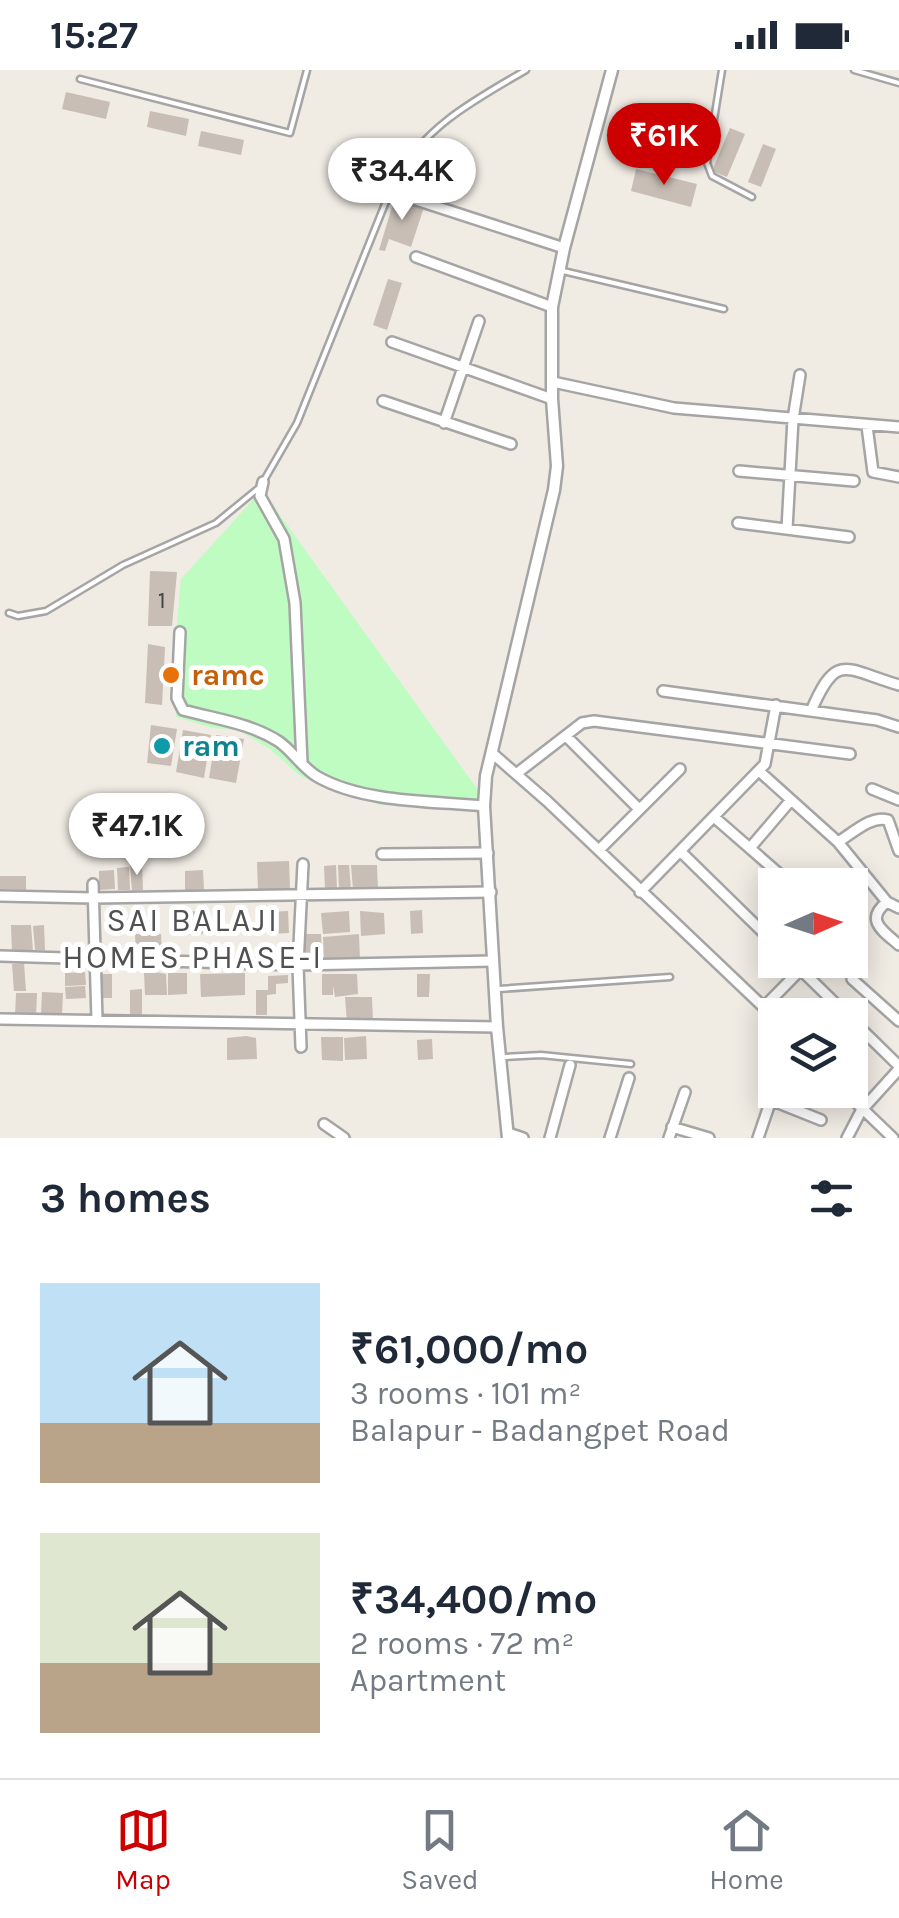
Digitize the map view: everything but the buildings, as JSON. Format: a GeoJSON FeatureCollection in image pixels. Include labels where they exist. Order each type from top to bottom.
{"type":"FeatureCollection","features":[{"type":"Feature","properties":{"kind":"street"},"geometry":{"type":"LineString","coordinates":[[522,1138],[508,1136],[497,1027],[484,806],[486,776],[554,490],[557,466],[552,306],[612,70]]}},
{"type":"Feature","properties":{"kind":"street"},"geometry":{"type":"LineString","coordinates":[[410,198],[564,248]]}},
{"type":"Feature","properties":{"kind":"street"},"geometry":{"type":"LineString","coordinates":[[416,257],[552,306]]}},
{"type":"Feature","properties":{"kind":"street"},"geometry":{"type":"LineString","coordinates":[[444,422],[479,321]]}},
{"type":"Feature","properties":{"kind":"street"},"geometry":{"type":"LineString","coordinates":[[392,342],[552,399]]}},
{"type":"Feature","properties":{"kind":"street"},"geometry":{"type":"LineString","coordinates":[[787,528],[800,375]]}},
{"type":"Feature","properties":{"kind":"street"},"geometry":{"type":"LineString","coordinates":[[553,382],[674,408],[899,427]]}},
{"type":"Feature","properties":{"kind":"street"},"geometry":{"type":"LineString","coordinates":[[382,401],[511,444]]}},
{"type":"Feature","properties":{"kind":"street"},"geometry":{"type":"LineString","coordinates":[[866,426],[874,472],[899,477]]}},
{"type":"Feature","properties":{"kind":"street"},"geometry":{"type":"LineString","coordinates":[[740,471],[854,481]]}},
{"type":"Feature","properties":{"kind":"street"},"geometry":{"type":"LineString","coordinates":[[262,484],[263,507],[284,539],[295,604],[302,763]]}},
{"type":"Feature","properties":{"kind":"street"},"geometry":{"type":"LineString","coordinates":[[738,523],[849,538]]}},
{"type":"Feature","properties":{"kind":"street"},"geometry":{"type":"LineString","coordinates":[[180,632],[177,698],[183,710],[256,728],[282,744],[316,776],[384,798],[484,806]]}},
{"type":"Feature","properties":{"kind":"street"},"geometry":{"type":"LineString","coordinates":[[811,710],[833,670],[844,669],[899,685]]}},
{"type":"Feature","properties":{"kind":"street"},"geometry":{"type":"LineString","coordinates":[[663,691],[877,720],[899,728]]}},
{"type":"Feature","properties":{"kind":"street"},"geometry":{"type":"LineString","coordinates":[[640,892],[765,764],[776,705]]}},
{"type":"Feature","properties":{"kind":"street"},"geometry":{"type":"LineString","coordinates":[[516,774],[582,723],[613,721],[850,754]]}},
{"type":"Feature","properties":{"kind":"street"},"geometry":{"type":"LineString","coordinates":[[566,736],[639,809]]}},
{"type":"Feature","properties":{"kind":"street"},"geometry":{"type":"LineString","coordinates":[[492,754],[758,1001]]}},
{"type":"Feature","properties":{"kind":"street"},"geometry":{"type":"LineString","coordinates":[[599,850],[680,769]]}},
{"type":"Feature","properties":{"kind":"street"},"geometry":{"type":"LineString","coordinates":[[759,771],[838,842],[887,902],[899,908]]}},
{"type":"Feature","properties":{"kind":"street"},"geometry":{"type":"LineString","coordinates":[[872,790],[895,798],[882,818]]}},
{"type":"Feature","properties":{"kind":"street"},"geometry":{"type":"LineString","coordinates":[[750,848],[791,800]]}},
{"type":"Feature","properties":{"kind":"street"},"geometry":{"type":"LineString","coordinates":[[714,817],[773,868]]}},
{"type":"Feature","properties":{"kind":"street"},"geometry":{"type":"LineString","coordinates":[[838,842],[875,818],[882,818],[888,820],[899,850]]}},
{"type":"Feature","properties":{"kind":"street"},"geometry":{"type":"LineString","coordinates":[[680,852],[758,928]]}},
{"type":"Feature","properties":{"kind":"street"},"geometry":{"type":"LineString","coordinates":[[382,854],[488,853]]}},
{"type":"Feature","properties":{"kind":"street"},"geometry":{"type":"LineString","coordinates":[[301,1047],[298,965],[303,864]]}},
{"type":"Feature","properties":{"kind":"street"},"geometry":{"type":"LineString","coordinates":[[93,884],[97,1020]]}},
{"type":"Feature","properties":{"kind":"street"},"geometry":{"type":"LineString","coordinates":[[0,896],[491,892]]}},
{"type":"Feature","properties":{"kind":"street"},"geometry":{"type":"LineString","coordinates":[[887,902],[874,918],[899,946]]}},
{"type":"Feature","properties":{"kind":"street"},"geometry":{"type":"LineString","coordinates":[[0,956],[298,965],[493,961]]}},
{"type":"Feature","properties":{"kind":"street"},"geometry":{"type":"LineString","coordinates":[[773,998],[793,978]]}},
{"type":"Feature","properties":{"kind":"street"},"geometry":{"type":"LineString","coordinates":[[809,978],[830,998]]}},
{"type":"Feature","properties":{"kind":"street"},"geometry":{"type":"LineString","coordinates":[[852,978],[899,1021]]}},
{"type":"Feature","properties":{"kind":"street"},"geometry":{"type":"LineString","coordinates":[[0,1019],[497,1027]]}},
{"type":"Feature","properties":{"kind":"street"},"geometry":{"type":"LineString","coordinates":[[847,1138],[862,1111],[899,1068],[868,1036]]}},
{"type":"Feature","properties":{"kind":"street"},"geometry":{"type":"LineString","coordinates":[[550,1138],[570,1065]]}},
{"type":"Feature","properties":{"kind":"street"},"geometry":{"type":"LineString","coordinates":[[610,1138],[630,1078]]}},
{"type":"Feature","properties":{"kind":"street"},"geometry":{"type":"LineString","coordinates":[[685,1092],[671,1133],[709,1138]]}},
{"type":"Feature","properties":{"kind":"street"},"geometry":{"type":"LineString","coordinates":[[758,1138],[768,1108]]}},
{"type":"Feature","properties":{"kind":"street"},"geometry":{"type":"LineString","coordinates":[[791,1108],[821,1120]]}},
{"type":"Feature","properties":{"kind":"street"},"geometry":{"type":"LineString","coordinates":[[859,1108],[894,1138]]}},
{"type":"Feature","properties":{"kind":"street"},"geometry":{"type":"LineString","coordinates":[[324,1124],[344,1138]]}},
{"type":"Feature","properties":{"kind":"lane"},"geometry":{"type":"LineString","coordinates":[[80,78],[290,133],[307,70]]}},
{"type":"Feature","properties":{"kind":"lane"},"geometry":{"type":"LineString","coordinates":[[9,613],[18,616],[46,611],[136,558],[216,524],[262,484],[296,423],[395,179],[412,150],[432,130],[526,70]]}},
{"type":"Feature","properties":{"kind":"lane"},"geometry":{"type":"LineString","coordinates":[[722,70],[708,170],[712,176],[752,197]]}},
{"type":"Feature","properties":{"kind":"lane"},"geometry":{"type":"LineString","coordinates":[[854,70],[899,84]]}},
{"type":"Feature","properties":{"kind":"lane"},"geometry":{"type":"LineString","coordinates":[[560,270],[724,310]]}},
{"type":"Feature","properties":{"kind":"lane"},"geometry":{"type":"LineString","coordinates":[[494,989],[670,977]]}},
{"type":"Feature","properties":{"kind":"lane"},"geometry":{"type":"LineString","coordinates":[[500,1057],[541,1055],[631,1064]]}},
{"type":"Feature","properties":{"kind":"green space"},"geometry":{"type":"Polygon","coordinates":[[[262,490],[483,797],[458,810],[412,800],[381,805],[320,786],[239,730],[213,728],[176,717],[176,633],[181,579],[262,490]]]}},
{"type":"Feature","properties":{"kind":"place","name":"ramc"},"geometry":{"type":"Point","coordinates":[171,675]}},
{"type":"Feature","properties":{"kind":"place","name":"ram"},"geometry":{"type":"Point","coordinates":[162,746]}},
{"type":"Feature","properties":{"kind":"district","name":"SAI BALAJI HOMES PHASE-I"},"geometry":{"type":"Point","coordinates":[193,938]}}]}
